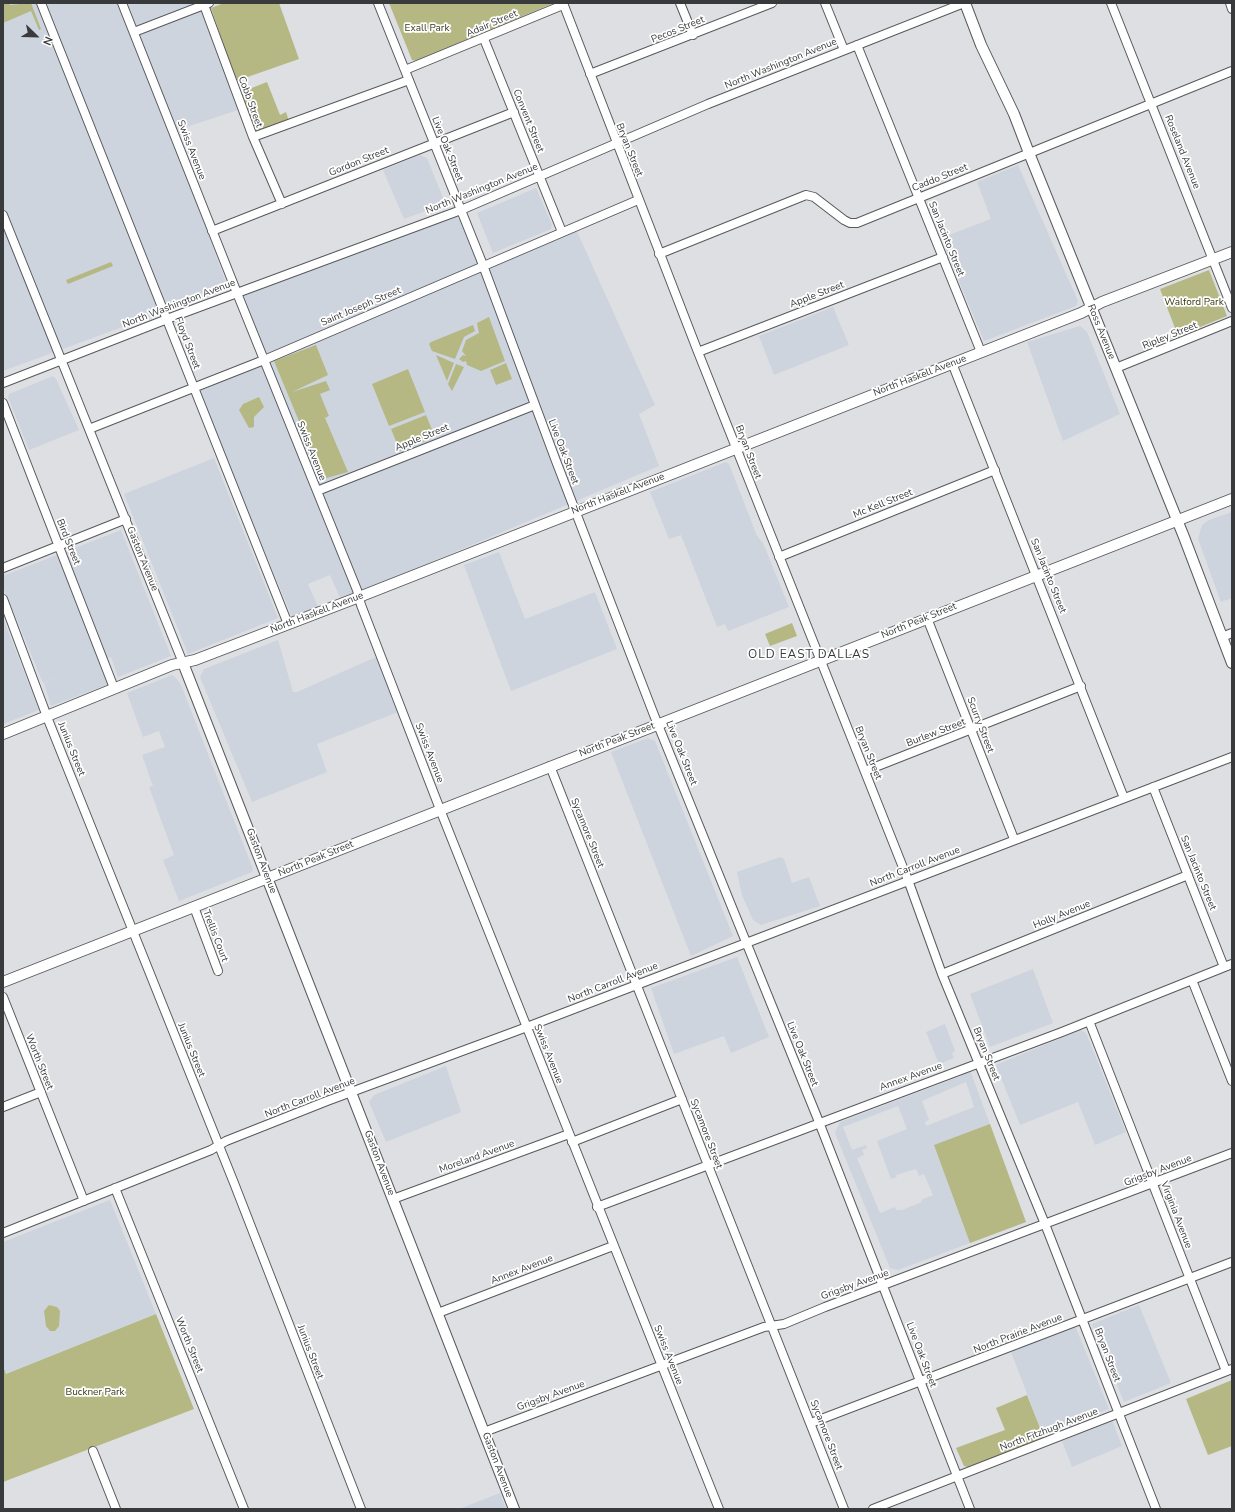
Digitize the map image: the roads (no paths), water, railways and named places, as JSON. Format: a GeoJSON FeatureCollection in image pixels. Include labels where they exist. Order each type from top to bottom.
{"type":"FeatureCollection","features":[{"type":"Feature","properties":{"kind":"main road","name":"Ross Avenue"},"geometry":{"type":"LineString","coordinates":[[964,3],[981,45],[1014,114],[1178,521],[1232,663]]}},
{"type":"Feature","properties":{"kind":"main road","name":"North Haskell Avenue"},"geometry":{"type":"LineString","coordinates":[[3,734],[172,665],[359,597],[1232,252]]}},
{"type":"Feature","properties":{"kind":"main road","name":"North Peak Street"},"geometry":{"type":"LineString","coordinates":[[3,982],[440,809],[658,725],[819,660],[1232,499]]}},
{"type":"Feature","properties":{"kind":"main road","name":"Gaston Avenue"},"geometry":{"type":"LineString","coordinates":[[183,662],[514,1509]]}},
{"type":"Feature","properties":{"kind":"street","name":"Floyd Street"},"geometry":{"type":"LineString","coordinates":[[41,3],[288,624]]}},
{"type":"Feature","properties":{"kind":"street","name":"Swiss Avenue"},"geometry":{"type":"LineString","coordinates":[[122,3],[359,597],[440,809],[597,1207],[719,1509]]}},
{"type":"Feature","properties":{"kind":"street","name":"Live Oak Street"},"geometry":{"type":"LineString","coordinates":[[378,3],[484,266],[575,511],[658,725],[819,1122],[970,1509]]}},
{"type":"Feature","properties":{"kind":"street"},"geometry":{"type":"LineString","coordinates":[[680,3],[693,35]]}},
{"type":"Feature","properties":{"kind":"street","name":"Pecos Street"},"geometry":{"type":"LineString","coordinates":[[590,74],[772,3]]}},
{"type":"Feature","properties":{"kind":"street"},"geometry":{"type":"LineString","coordinates":[[825,3],[844,50]]}},
{"type":"Feature","properties":{"kind":"street","name":"North Washington Avenue"},"geometry":{"type":"LineString","coordinates":[[3,383],[167,318],[461,210],[708,104],[964,3]]}},
{"type":"Feature","properties":{"kind":"street","name":"Roseland Avenue"},"geometry":{"type":"LineString","coordinates":[[1111,3],[1214,259],[1232,308]]}},
{"type":"Feature","properties":{"kind":"street"},"geometry":{"type":"LineString","coordinates":[[1230,3],[1232,9]]}},
{"type":"Feature","properties":{"kind":"street"},"geometry":{"type":"LineString","coordinates":[[134,32],[207,4]]}},
{"type":"Feature","properties":{"kind":"street","name":"Cobb Street"},"geometry":{"type":"LineString","coordinates":[[207,4],[253,137],[282,204]]}},
{"type":"Feature","properties":{"kind":"street","name":"Adair Street"},"geometry":{"type":"LineString","coordinates":[[405,70],[484,39],[563,4]]}},
{"type":"Feature","properties":{"kind":"street","name":"Bryan Street"},"geometry":{"type":"LineString","coordinates":[[563,4],[616,144],[778,557],[908,880],[942,974],[1045,1224],[1156,1509]]}},
{"type":"Feature","properties":{"kind":"street","name":"Convent Street"},"geometry":{"type":"LineString","coordinates":[[484,39],[562,232]]}},
{"type":"Feature","properties":{"kind":"street","name":"San Jacinto Street"},"geometry":{"type":"LineString","coordinates":[[856,45],[981,352]]}},
{"type":"Feature","properties":{"kind":"street","name":"Caddo Street"},"geometry":{"type":"LineString","coordinates":[[659,254],[806,195],[814,197],[850,222],[857,223],[1232,70]]}},
{"type":"Feature","properties":{"kind":"street"},"geometry":{"type":"LineString","coordinates":[[253,137],[409,80]]}},
{"type":"Feature","properties":{"kind":"street","name":"Gordon Street"},"geometry":{"type":"LineString","coordinates":[[212,231],[514,112]]}},
{"type":"Feature","properties":{"kind":"street","name":"Saint Joseph Street"},"geometry":{"type":"LineString","coordinates":[[89,430],[264,360],[638,200]]}},
{"type":"Feature","properties":{"kind":"street","name":"Gaston Avenue"},"geometry":{"type":"LineString","coordinates":[[3,215],[183,662]]}},
{"type":"Feature","properties":{"kind":"street","name":"Apple Street"},"geometry":{"type":"LineString","coordinates":[[698,352],[943,257]]}},
{"type":"Feature","properties":{"kind":"street","name":"Ripley Street"},"geometry":{"type":"LineString","coordinates":[[1116,368],[1232,321]]}},
{"type":"Feature","properties":{"kind":"street","name":"San Jacinto Street"},"geometry":{"type":"LineString","coordinates":[[952,363],[1124,798]]}},
{"type":"Feature","properties":{"kind":"street","name":"Bird Street"},"geometry":{"type":"LineString","coordinates":[[3,403],[114,688]]}},
{"type":"Feature","properties":{"kind":"street","name":"Apple Street"},"geometry":{"type":"LineString","coordinates":[[317,491],[535,405]]}},
{"type":"Feature","properties":{"kind":"street","name":"Mc Kell Street"},"geometry":{"type":"LineString","coordinates":[[778,557],[995,470]]}},
{"type":"Feature","properties":{"kind":"street"},"geometry":{"type":"LineString","coordinates":[[3,568],[126,519]]}},
{"type":"Feature","properties":{"kind":"street","name":"Junius Street"},"geometry":{"type":"LineString","coordinates":[[3,599],[47,715],[219,1146],[361,1509]]}},
{"type":"Feature","properties":{"kind":"street","name":"Scurry Street"},"geometry":{"type":"LineString","coordinates":[[927,618],[1014,839]]}},
{"type":"Feature","properties":{"kind":"street"},"geometry":{"type":"LineString","coordinates":[[1222,637],[1232,633]]}},
{"type":"Feature","properties":{"kind":"street","name":"Burlew Street"},"geometry":{"type":"LineString","coordinates":[[865,771],[1081,686]]}},
{"type":"Feature","properties":{"kind":"street","name":"North Carroll Avenue"},"geometry":{"type":"LineString","coordinates":[[3,1233],[351,1092],[526,1027],[1014,839],[1232,757]]}},
{"type":"Feature","properties":{"kind":"street","name":"Sycamore Street"},"geometry":{"type":"LineString","coordinates":[[550,766],[844,1509]]}},
{"type":"Feature","properties":{"kind":"street","name":"San Jacinto Street"},"geometry":{"type":"LineString","coordinates":[[1153,787],[1188,875],[1228,966]]}},
{"type":"Feature","properties":{"kind":"street","name":"Holly Avenue"},"geometry":{"type":"LineString","coordinates":[[942,974],[1188,875]]}},
{"type":"Feature","properties":{"kind":"street","name":"Trellis Court"},"geometry":{"type":"LineString","coordinates":[[194,907],[218,971]]}},
{"type":"Feature","properties":{"kind":"street","name":"Annex Avenue"},"geometry":{"type":"LineString","coordinates":[[597,1207],[1089,1021],[1228,966]]}},
{"type":"Feature","properties":{"kind":"street"},"geometry":{"type":"LineString","coordinates":[[1192,980],[1232,1081]]}},
{"type":"Feature","properties":{"kind":"street","name":"Worth Street"},"geometry":{"type":"LineString","coordinates":[[3,997],[84,1201]]}},
{"type":"Feature","properties":{"kind":"street","name":"Virginia Avenue"},"geometry":{"type":"LineString","coordinates":[[1089,1021],[1190,1279],[1229,1370]]}},
{"type":"Feature","properties":{"kind":"street"},"geometry":{"type":"LineString","coordinates":[[3,1107],[41,1092]]}},
{"type":"Feature","properties":{"kind":"street"},"geometry":{"type":"LineString","coordinates":[[572,1142],[682,1099]]}},
{"type":"Feature","properties":{"kind":"street","name":"Moreland Avenue"},"geometry":{"type":"LineString","coordinates":[[393,1199],[569,1134]]}},
{"type":"Feature","properties":{"kind":"street","name":"Grigsby Avenue"},"geometry":{"type":"LineString","coordinates":[[484,1432],[764,1327],[784,1324],[1232,1153]]}},
{"type":"Feature","properties":{"kind":"street","name":"Worth Street"},"geometry":{"type":"LineString","coordinates":[[115,1188],[244,1509]]}},
{"type":"Feature","properties":{"kind":"street","name":"Annex Avenue"},"geometry":{"type":"LineString","coordinates":[[438,1313],[613,1246]]}},
{"type":"Feature","properties":{"kind":"street","name":"North Prairie Avenue"},"geometry":{"type":"LineString","coordinates":[[810,1423],[1232,1262]]}},
{"type":"Feature","properties":{"kind":"street","name":"North Fitzhugh Avenue"},"geometry":{"type":"LineString","coordinates":[[873,1509],[1229,1370]]}},
{"type":"Feature","properties":{"kind":"street"},"geometry":{"type":"LineString","coordinates":[[93,1451],[116,1509]]}},
{"type":"Feature","properties":{"kind":"district","name":"OLD EAST DALLAS"},"geometry":{"type":"Point","coordinates":[809,655]}},
{"type":"Feature","properties":{"kind":"park label","name":"Exall Park"},"geometry":{"type":"Point","coordinates":[427,29]}},
{"type":"Feature","properties":{"kind":"park label","name":"Walford Park"},"geometry":{"type":"Point","coordinates":[1194,303]}},
{"type":"Feature","properties":{"kind":"park label","name":"Buckner Park"},"geometry":{"type":"Point","coordinates":[95,1393]}}]}
